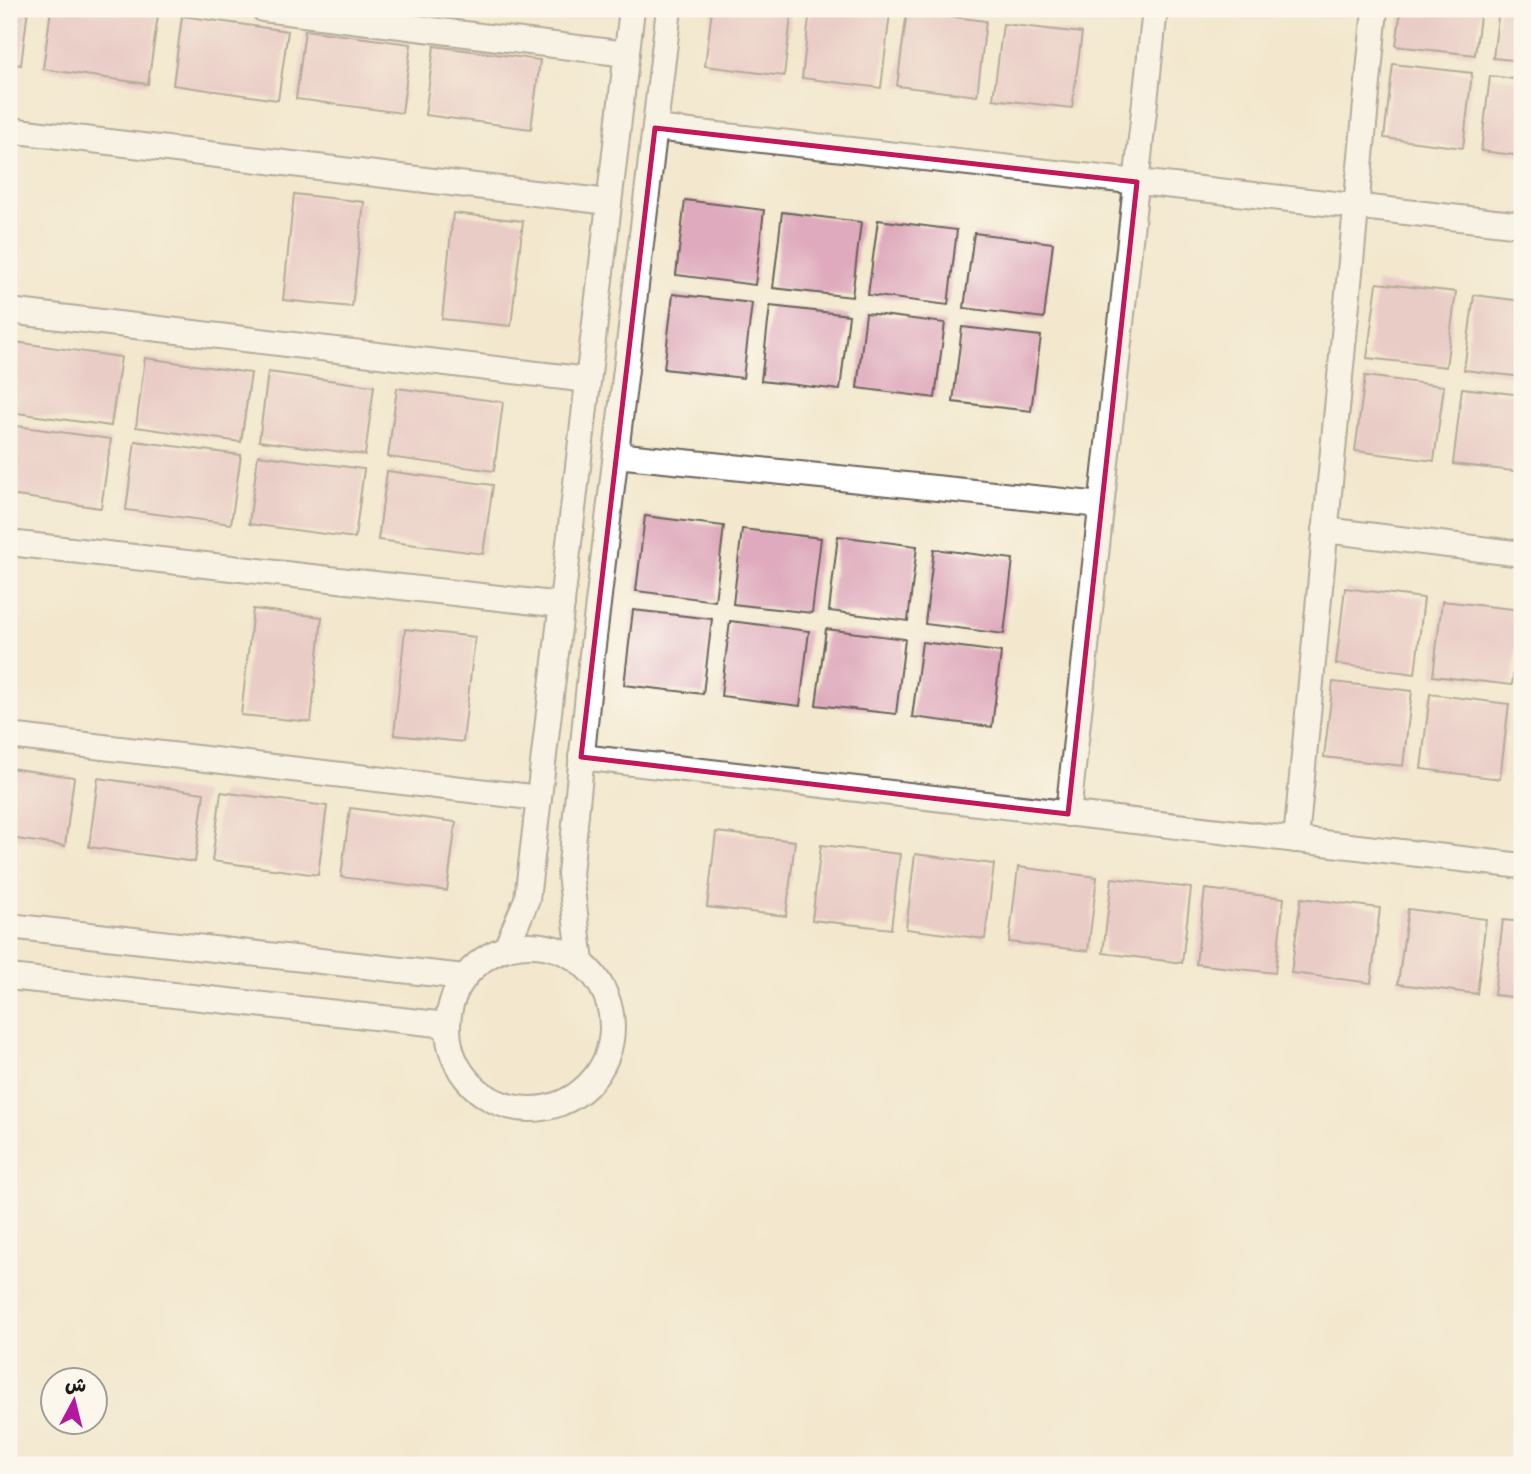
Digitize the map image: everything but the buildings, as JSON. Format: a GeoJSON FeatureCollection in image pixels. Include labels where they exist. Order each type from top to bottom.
{"type":"FeatureCollection","features":[{"type":"Feature","properties":{"kind":"street"},"geometry":{"type":"LineString","coordinates":[[263,9],[447,20],[627,54]]}},
{"type":"Feature","properties":{"kind":"street"},"geometry":{"type":"LineString","coordinates":[[506,948],[527,899],[632,9]]}},
{"type":"Feature","properties":{"kind":"street"},"geometry":{"type":"LineString","coordinates":[[581,962],[570,874],[581,757],[669,9]]}},
{"type":"Feature","properties":{"kind":"street"},"geometry":{"type":"LineString","coordinates":[[1068,814],[1156,9]]}},
{"type":"Feature","properties":{"kind":"street"},"geometry":{"type":"LineString","coordinates":[[1296,840],[1375,9]]}},
{"type":"Feature","properties":{"kind":"street"},"geometry":{"type":"LineString","coordinates":[[655,128],[1522,225]]}},
{"type":"Feature","properties":{"kind":"street"},"geometry":{"type":"LineString","coordinates":[[9,130],[609,202]]}},
{"type":"Feature","properties":{"kind":"street"},"geometry":{"type":"LineString","coordinates":[[9,311],[588,380]]}},
{"type":"Feature","properties":{"kind":"street"},"geometry":{"type":"LineString","coordinates":[[616,455],[1101,505]]}},
{"type":"Feature","properties":{"kind":"street"},"geometry":{"type":"LineString","coordinates":[[1325,530],[1522,554]]}},
{"type":"Feature","properties":{"kind":"street"},"geometry":{"type":"LineString","coordinates":[[9,543],[562,605]]}},
{"type":"Feature","properties":{"kind":"street"},"geometry":{"type":"LineString","coordinates":[[9,736],[539,798]]}},
{"type":"Feature","properties":{"kind":"street"},"geometry":{"type":"LineString","coordinates":[[581,757],[1522,866]]}},
{"type":"Feature","properties":{"kind":"street"},"geometry":{"type":"LineString","coordinates":[[9,926],[464,977]]}},
{"type":"Feature","properties":{"kind":"street"},"geometry":{"type":"LineString","coordinates":[[532,945],[545,947],[558,950],[581,962],[598,981],[610,1004],[613,1030],[607,1058],[592,1082],[569,1100],[542,1109],[513,1108],[486,1098],[465,1079],[451,1054],[447,1025],[452,1000],[464,977],[483,959],[506,948],[532,945]]}},
{"type":"Feature","properties":{"kind":"street"},"geometry":{"type":"LineString","coordinates":[[9,977],[447,1025]]}},
{"type":"Feature","properties":{"kind":"highlighted area"},"geometry":{"type":"Polygon","coordinates":[[[655,128],[1137,182],[1068,814],[581,757],[655,128]]]}}]}
